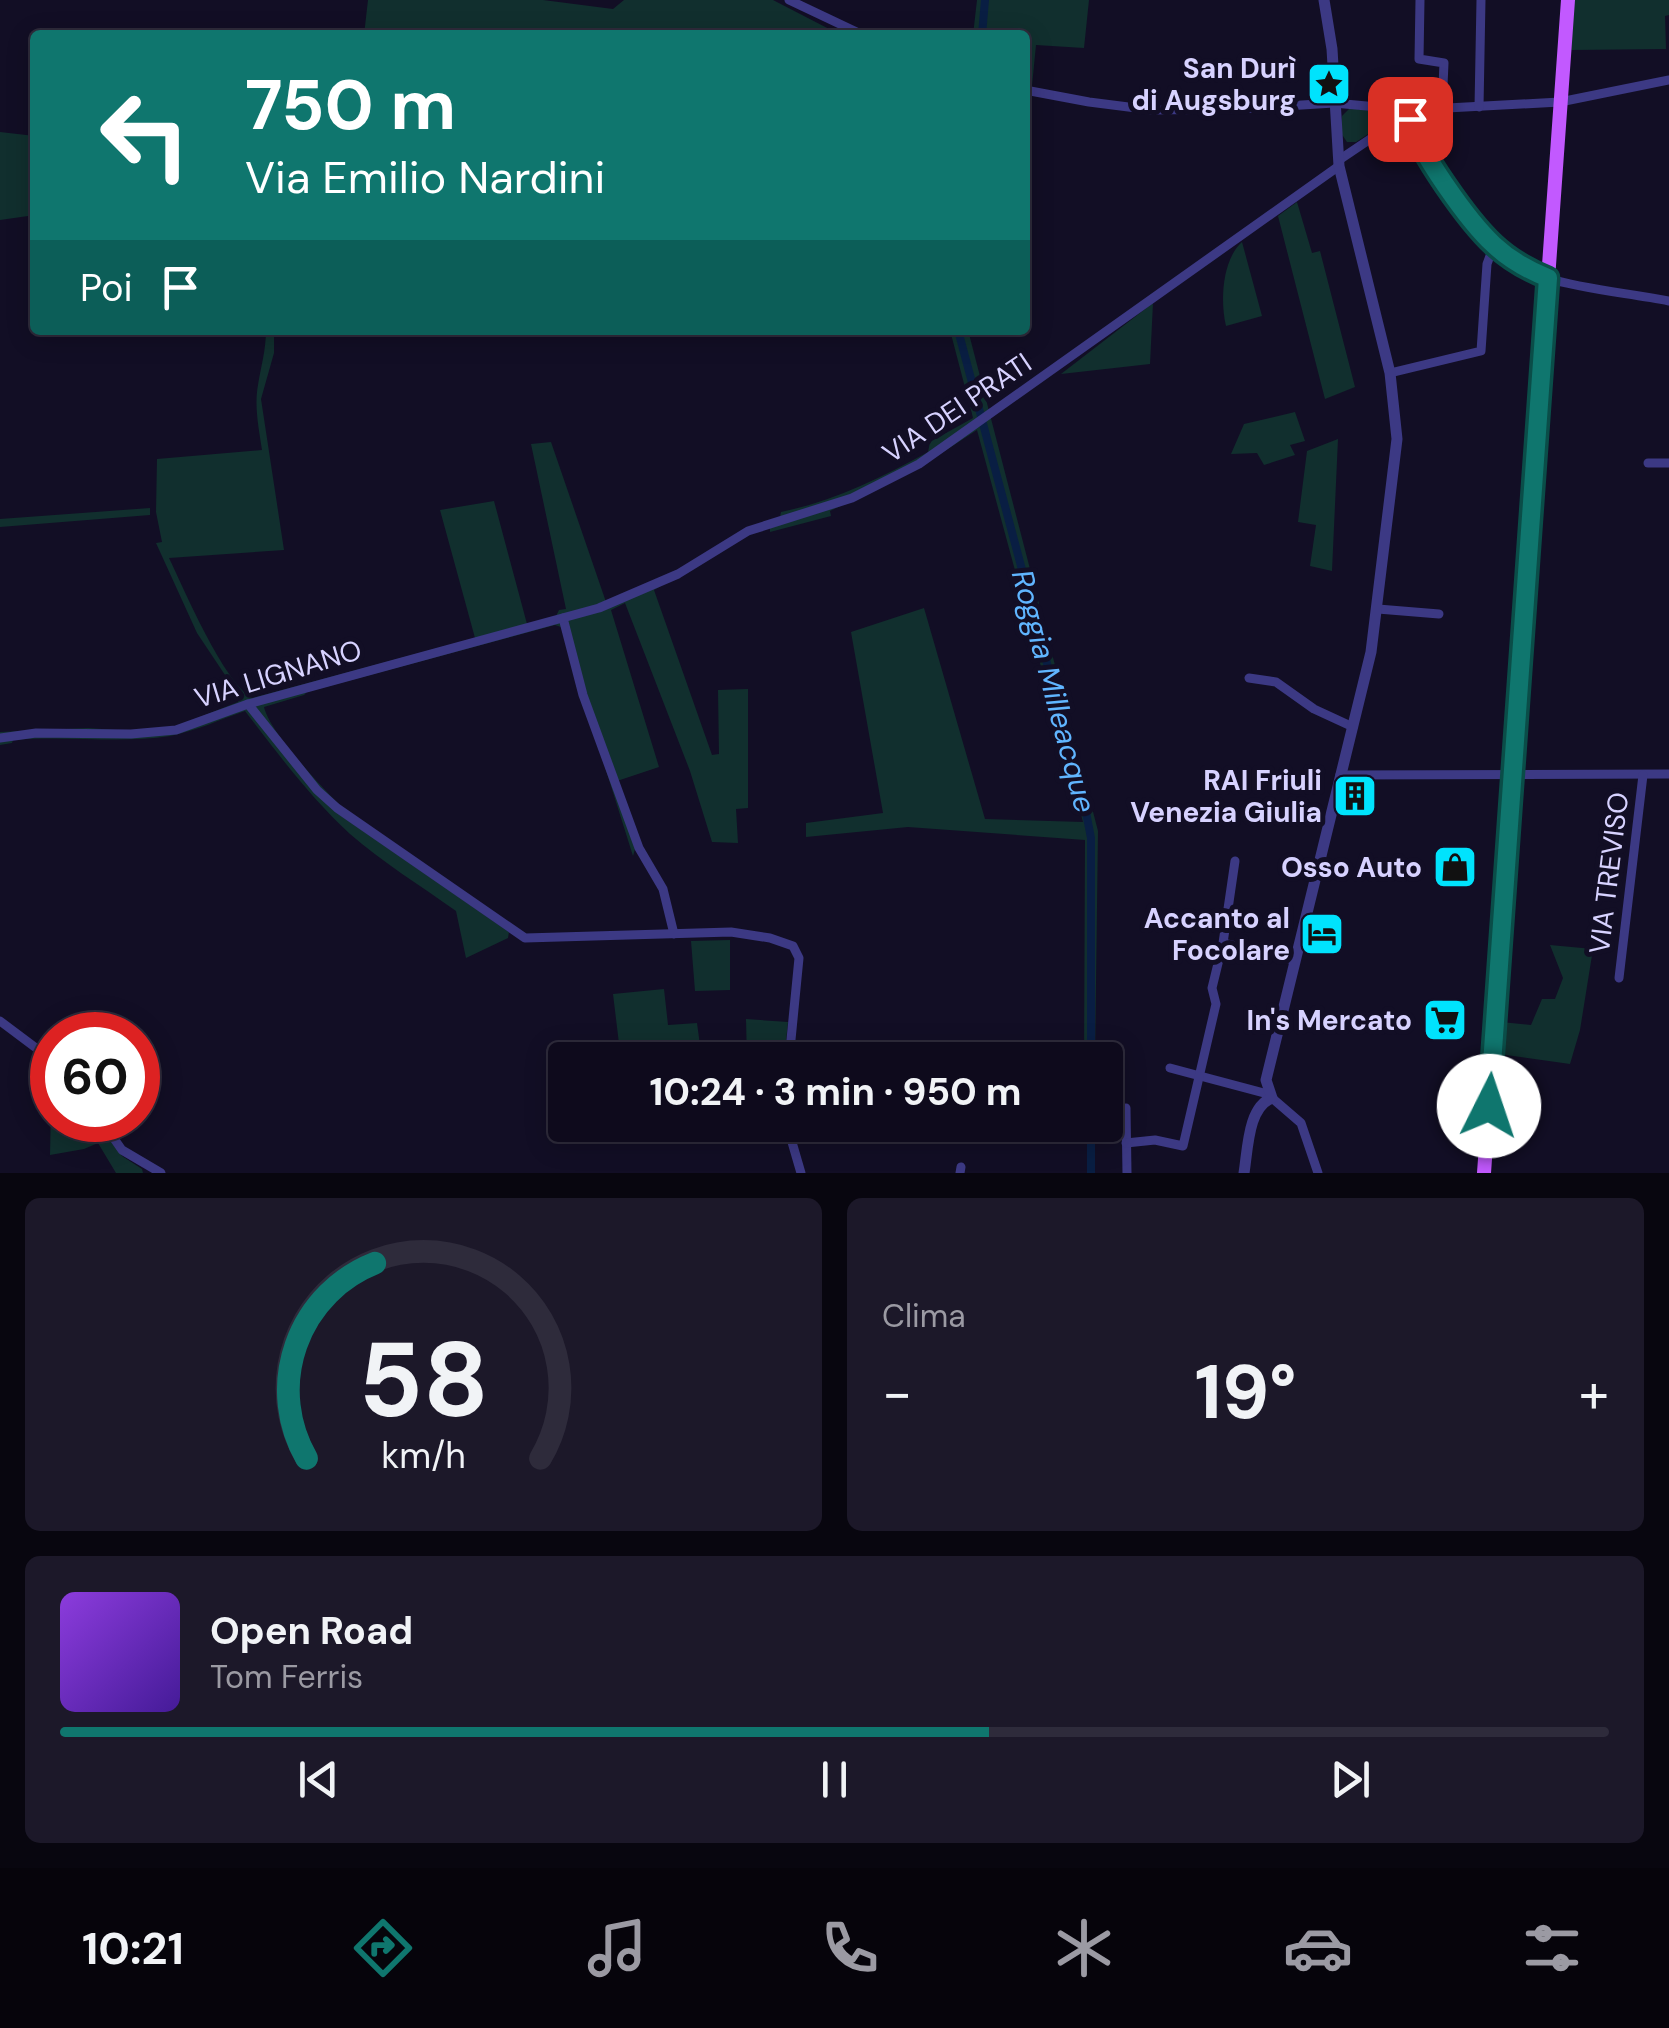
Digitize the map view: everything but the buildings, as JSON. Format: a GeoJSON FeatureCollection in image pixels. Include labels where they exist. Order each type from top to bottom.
{"type":"FeatureCollection","features":[{"type":"Feature","properties":{"kind":"main road"},"geometry":{"type":"LineString","coordinates":[[1484,1173],[1568,0]]}},
{"type":"Feature","properties":{"kind":"street"},"geometry":{"type":"LineString","coordinates":[[789,0],[852,30]]}},
{"type":"Feature","properties":{"kind":"street"},"geometry":{"type":"LineString","coordinates":[[1244,1173],[1252,1124],[1267,1096],[1266,1080],[1378,609],[1397,439],[1390,373],[1339,163],[1324,0]]}},
{"type":"Feature","properties":{"kind":"street"},"geometry":{"type":"LineString","coordinates":[[1420,0],[1420,59],[1444,63],[1442,108]]}},
{"type":"Feature","properties":{"kind":"street"},"geometry":{"type":"LineString","coordinates":[[1479,107],[1481,0]]}},
{"type":"Feature","properties":{"kind":"street"},"geometry":{"type":"LineString","coordinates":[[1030,91],[1152,110],[1334,103],[1410,110],[1560,102],[1669,80]]}},
{"type":"Feature","properties":{"kind":"street","name":"VIA DEI PRATI"},"geometry":{"type":"LineString","coordinates":[[564,618],[600,608],[678,574],[748,532],[852,498],[919,464],[1391,125],[1398,110]]}},
{"type":"Feature","properties":{"kind":"street"},"geometry":{"type":"LineString","coordinates":[[1410,110],[1412,127],[1450,189],[1494,245],[1521,265],[1548,278],[1669,300]]}},
{"type":"Feature","properties":{"kind":"street"},"geometry":{"type":"LineString","coordinates":[[1390,373],[1481,351],[1487,258],[1494,245]]}},
{"type":"Feature","properties":{"kind":"street"},"geometry":{"type":"LineString","coordinates":[[1648,463],[1669,463]]}},
{"type":"Feature","properties":{"kind":"street"},"geometry":{"type":"LineString","coordinates":[[1378,609],[1439,614]]}},
{"type":"Feature","properties":{"kind":"street"},"geometry":{"type":"LineString","coordinates":[[564,618],[583,695],[639,848],[663,889],[674,934]]}},
{"type":"Feature","properties":{"kind":"street","name":"VIA LIGNANO"},"geometry":{"type":"LineString","coordinates":[[0,738],[36,733],[131,734],[176,730],[248,704],[564,618]]}},
{"type":"Feature","properties":{"kind":"street"},"geometry":{"type":"LineString","coordinates":[[1249,678],[1276,682],[1314,709],[1353,726]]}},
{"type":"Feature","properties":{"kind":"street"},"geometry":{"type":"LineString","coordinates":[[248,704],[317,790],[338,808],[522,937],[744,933],[796,948],[799,958],[790,1042]]}},
{"type":"Feature","properties":{"kind":"street","name":"VIA TREVISO"},"geometry":{"type":"LineString","coordinates":[[1619,978],[1643,774]]}},
{"type":"Feature","properties":{"kind":"street","name":"VIA TREVISO"},"geometry":{"type":"LineString","coordinates":[[1340,775],[1669,774]]}},
{"type":"Feature","properties":{"kind":"street"},"geometry":{"type":"LineString","coordinates":[[1126,1143],[1155,1140],[1183,1146],[1216,1004],[1212,988],[1235,862]]}},
{"type":"Feature","properties":{"kind":"street"},"geometry":{"type":"LineString","coordinates":[[1223,942],[1294,960]]}},
{"type":"Feature","properties":{"kind":"street"},"geometry":{"type":"LineString","coordinates":[[0,1021],[30,1044]]}},
{"type":"Feature","properties":{"kind":"street"},"geometry":{"type":"LineString","coordinates":[[1170,1068],[1267,1096],[1301,1123],[1318,1173]]}},
{"type":"Feature","properties":{"kind":"street"},"geometry":{"type":"LineString","coordinates":[[1126,1108],[1127,1173]]}},
{"type":"Feature","properties":{"kind":"street"},"geometry":{"type":"LineString","coordinates":[[116,1142],[122,1150],[161,1173]]}},
{"type":"Feature","properties":{"kind":"street"},"geometry":{"type":"LineString","coordinates":[[792,1142],[800,1173]]}},
{"type":"Feature","properties":{"kind":"green space"},"geometry":{"type":"Polygon","coordinates":[[[368,0],[543,0],[613,9],[624,0],[773,0],[831,30],[365,30],[368,0]]]}},
{"type":"Feature","properties":{"kind":"green space"},"geometry":{"type":"Polygon","coordinates":[[[977,0],[1089,0],[1084,48],[1036,45],[1032,86],[1030,30],[974,30],[977,0]]]}},
{"type":"Feature","properties":{"kind":"green space"},"geometry":{"type":"Polygon","coordinates":[[[1574,0],[1669,0],[1669,15],[1665,16],[1666,49],[1571,50],[1574,0]]]}},
{"type":"Feature","properties":{"kind":"green space"},"geometry":{"type":"Polygon","coordinates":[[[1350,108],[1386,113],[1388,121],[1356,142],[1347,142],[1341,133],[1342,116],[1350,108]]]}},
{"type":"Feature","properties":{"kind":"green space"},"geometry":{"type":"Polygon","coordinates":[[[0,132],[30,135],[30,216],[0,220],[0,132]]]}},
{"type":"Feature","properties":{"kind":"green space"},"geometry":{"type":"Polygon","coordinates":[[[1297,202],[1312,253],[1320,251],[1355,387],[1325,399],[1278,216],[1297,202]]]}},
{"type":"Feature","properties":{"kind":"green space"},"geometry":{"type":"Polygon","coordinates":[[[1242,242],[1262,316],[1226,326],[1224,281],[1230,259],[1242,242]]]}},
{"type":"Feature","properties":{"kind":"green space"},"geometry":{"type":"Polygon","coordinates":[[[1153,303],[1150,364],[1061,374],[1153,303]]]}},
{"type":"Feature","properties":{"kind":"green space"},"geometry":{"type":"Polygon","coordinates":[[[266,335],[274,335],[274,353],[261,399],[284,550],[169,558],[217,655],[252,698],[475,638],[440,510],[494,501],[527,624],[566,609],[531,444],[551,442],[606,602],[682,569],[780,517],[781,512],[857,488],[928,452],[930,442],[973,418],[951,335],[969,335],[1098,831],[1095,1042],[1084,1042],[1085,840],[908,827],[806,837],[806,823],[883,813],[851,632],[924,608],[985,819],[1083,822],[977,430],[914,471],[830,511],[831,516],[748,535],[654,590],[712,755],[719,754],[718,690],[748,689],[748,808],[736,809],[738,843],[712,842],[690,771],[625,603],[611,610],[659,767],[617,781],[637,842],[633,856],[561,627],[555,625],[264,707],[286,745],[344,809],[340,815],[509,932],[508,938],[466,958],[456,911],[388,864],[335,820],[245,711],[170,736],[13,740],[0,745],[0,732],[88,728],[130,731],[177,726],[238,702],[239,696],[197,633],[156,543],[162,542],[156,512],[157,459],[262,450],[257,418],[266,335]]]}},
{"type":"Feature","properties":{"kind":"green space"},"geometry":{"type":"Polygon","coordinates":[[[1295,412],[1305,441],[1290,445],[1295,455],[1264,465],[1257,453],[1231,454],[1244,424],[1295,412]]]}},
{"type":"Feature","properties":{"kind":"green space"},"geometry":{"type":"Polygon","coordinates":[[[1338,439],[1332,571],[1310,566],[1316,525],[1298,522],[1307,451],[1338,439]]]}},
{"type":"Feature","properties":{"kind":"green space"},"geometry":{"type":"Polygon","coordinates":[[[150,508],[150,515],[0,527],[0,519],[150,508]]]}},
{"type":"Feature","properties":{"kind":"green space"},"geometry":{"type":"Polygon","coordinates":[[[730,940],[730,990],[695,991],[691,941],[730,940]]]}},
{"type":"Feature","properties":{"kind":"green space"},"geometry":{"type":"Polygon","coordinates":[[[1550,945],[1593,949],[1580,1030],[1570,1064],[1499,1054],[1501,1022],[1531,1025],[1542,999],[1555,999],[1563,978],[1550,945]]]}},
{"type":"Feature","properties":{"kind":"green space"},"geometry":{"type":"Polygon","coordinates":[[[664,989],[668,1025],[697,1023],[700,1042],[619,1042],[613,994],[664,989]]]}},
{"type":"Feature","properties":{"kind":"green space"},"geometry":{"type":"Polygon","coordinates":[[[746,1019],[788,1022],[786,1042],[747,1042],[746,1019]]]}},
{"type":"Feature","properties":{"kind":"green space"},"geometry":{"type":"Polygon","coordinates":[[[50,1142],[112,1142],[143,1173],[116,1173],[98,1143],[50,1155],[50,1142]]]}},
{"type":"Feature","properties":{"kind":"waterway","name":"Roggia Milleacque"},"geometry":{"type":"LineString","coordinates":[[982,30],[985,0]]}},
{"type":"Feature","properties":{"kind":"waterway","name":"Roggia Milleacque"},"geometry":{"type":"LineString","coordinates":[[959,335],[1091,838],[1091,1042]]}},
{"type":"Feature","properties":{"kind":"waterway","name":"Roggia Milleacque"},"geometry":{"type":"LineString","coordinates":[[1091,1142],[1091,1173]]}},
{"type":"Feature","properties":{"kind":"place","name":"San Durì di Augsburg"},"geometry":{"type":"Point","coordinates":[1329,84]}},
{"type":"Feature","properties":{"kind":"place","name":"RAI Friuli Venezia Giulia"},"geometry":{"type":"Point","coordinates":[1355,796]}},
{"type":"Feature","properties":{"kind":"place","name":"Osso Auto"},"geometry":{"type":"Point","coordinates":[1455,867]}},
{"type":"Feature","properties":{"kind":"place","name":"Accanto al Focolare"},"geometry":{"type":"Point","coordinates":[1322,934]}},
{"type":"Feature","properties":{"kind":"place","name":"In's Mercato"},"geometry":{"type":"Point","coordinates":[1445,1020]}},
{"type":"Feature","properties":{"kind":"route"},"geometry":{"type":"LineString","coordinates":[[1410,119],[1440,175],[1483,234],[1512,259],[1548,278],[1489,1106]]}}]}
